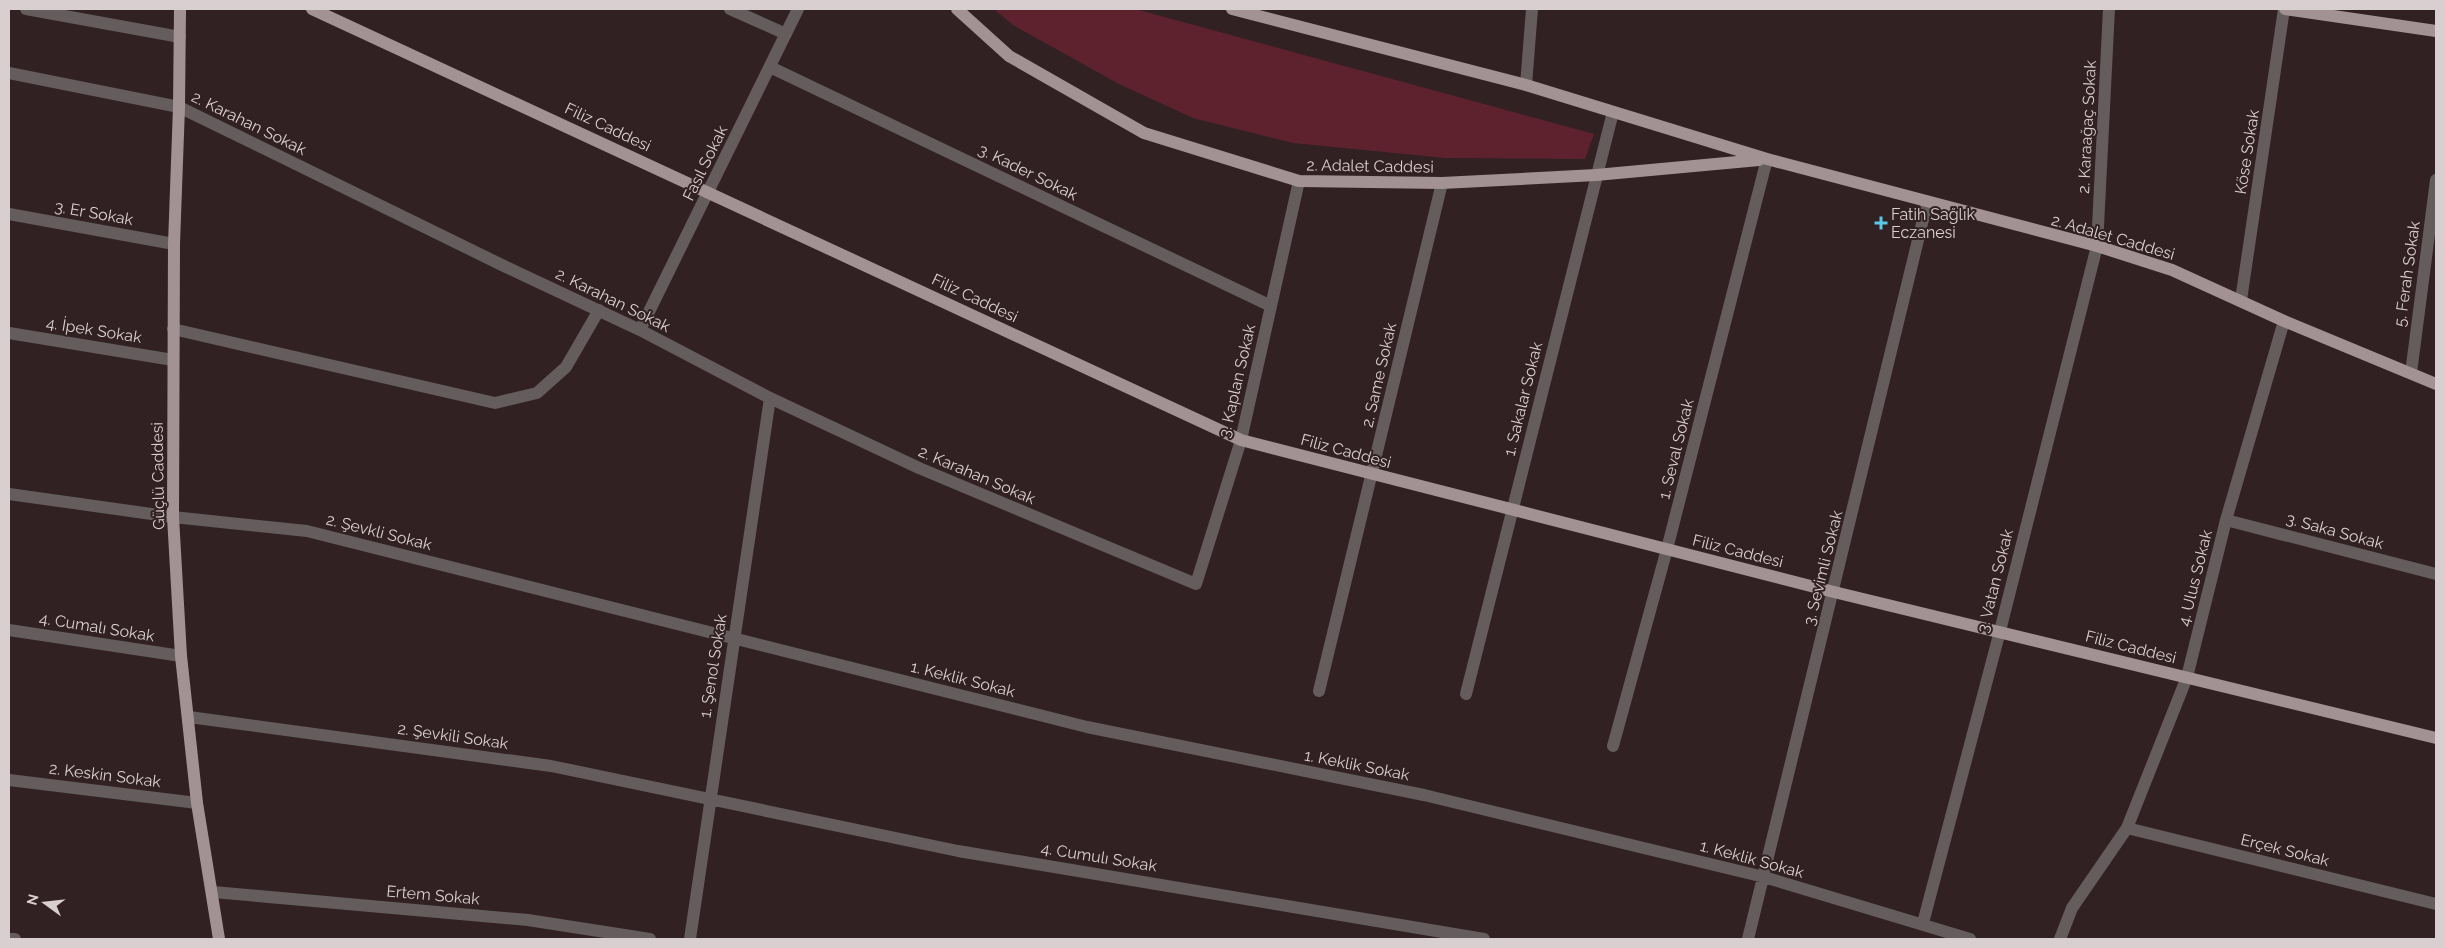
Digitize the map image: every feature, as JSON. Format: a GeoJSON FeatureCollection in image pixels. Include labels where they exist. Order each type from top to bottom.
{"type":"FeatureCollection","features":[{"type":"Feature","properties":{"kind":"main road","name":"Güçlü Caddesi"},"geometry":{"type":"LineString","coordinates":[[180,9],[179,107],[174,244],[174,517],[181,656],[197,803],[219,939]]}},
{"type":"Feature","properties":{"kind":"main road","name":"Filiz Caddesi"},"geometry":{"type":"LineString","coordinates":[[312,9],[1241,440],[1834,592],[2436,738]]}},
{"type":"Feature","properties":{"kind":"main road","name":"2. Adalet Caddesi"},"geometry":{"type":"LineString","coordinates":[[957,9],[1009,56],[1144,133],[1299,181],[1442,183],[1596,175],[1767,160]]}},
{"type":"Feature","properties":{"kind":"main road","name":"2. Adalet Caddesi"},"geometry":{"type":"LineString","coordinates":[[1232,9],[1526,86],[1767,160],[2096,246],[2172,270],[2284,321],[2436,384]]}},
{"type":"Feature","properties":{"kind":"main road"},"geometry":{"type":"LineString","coordinates":[[2285,9],[2436,31]]}},
{"type":"Feature","properties":{"kind":"street"},"geometry":{"type":"LineString","coordinates":[[26,9],[180,38]]}},
{"type":"Feature","properties":{"kind":"street"},"geometry":{"type":"LineString","coordinates":[[730,9],[786,34]]}},
{"type":"Feature","properties":{"kind":"street","name":"Fasıl Sokak"},"geometry":{"type":"LineString","coordinates":[[640,330],[798,9]]}},
{"type":"Feature","properties":{"kind":"street"},"geometry":{"type":"LineString","coordinates":[[1526,86],[1532,9]]}},
{"type":"Feature","properties":{"kind":"street","name":"2. Karaağaç Sokak"},"geometry":{"type":"LineString","coordinates":[[2096,246],[2109,9]]}},
{"type":"Feature","properties":{"kind":"street","name":"Köse Sokak"},"geometry":{"type":"LineString","coordinates":[[2241,300],[2285,9]]}},
{"type":"Feature","properties":{"kind":"street","name":"3. Kader Sokak"},"geometry":{"type":"LineString","coordinates":[[770,67],[1271,306]]}},
{"type":"Feature","properties":{"kind":"street","name":"2. Karahan Sokak"},"geometry":{"type":"LineString","coordinates":[[9,73],[179,107],[640,330],[770,398],[918,468],[1196,584]]}},
{"type":"Feature","properties":{"kind":"street","name":"1. Sakalar Sokak"},"geometry":{"type":"LineString","coordinates":[[1466,694],[1613,112]]}},
{"type":"Feature","properties":{"kind":"street","name":"1. Seval Sokak"},"geometry":{"type":"LineString","coordinates":[[1613,746],[1667,549],[1767,160]]}},
{"type":"Feature","properties":{"kind":"street","name":"5. Ferah Sokak"},"geometry":{"type":"LineString","coordinates":[[2411,373],[2436,180]]}},
{"type":"Feature","properties":{"kind":"street","name":"3. Kaplan Sokak"},"geometry":{"type":"LineString","coordinates":[[1196,584],[1241,440],[1299,181]]}},
{"type":"Feature","properties":{"kind":"street","name":"2. Same Sokak"},"geometry":{"type":"LineString","coordinates":[[1318,691],[1442,183]]}},
{"type":"Feature","properties":{"kind":"street","name":"3. Sevimli Sokak"},"geometry":{"type":"LineString","coordinates":[[1748,939],[1834,592],[1927,203]]}},
{"type":"Feature","properties":{"kind":"street","name":"3. Er Sokak"},"geometry":{"type":"LineString","coordinates":[[9,214],[174,244]]}},
{"type":"Feature","properties":{"kind":"street","name":"3. Vatan Sokak"},"geometry":{"type":"LineString","coordinates":[[1922,923],[2000,631],[2096,246]]}},
{"type":"Feature","properties":{"kind":"street"},"geometry":{"type":"LineString","coordinates":[[173,329],[495,403],[536,392],[566,366],[599,310]]}},
{"type":"Feature","properties":{"kind":"street","name":"4. Ulus Sokak"},"geometry":{"type":"LineString","coordinates":[[2060,939],[2072,908],[2127,828],[2187,677],[2226,520],[2284,321]]}},
{"type":"Feature","properties":{"kind":"street","name":"4. İpek Sokak"},"geometry":{"type":"LineString","coordinates":[[9,333],[173,360]]}},
{"type":"Feature","properties":{"kind":"street","name":"1. Şenol Sokak"},"geometry":{"type":"LineString","coordinates":[[690,939],[770,398]]}},
{"type":"Feature","properties":{"kind":"street","name":"2. Şevkli Sokak"},"geometry":{"type":"LineString","coordinates":[[9,494],[174,517],[307,531],[734,637]]}},
{"type":"Feature","properties":{"kind":"street","name":"3. Saka Sokak"},"geometry":{"type":"LineString","coordinates":[[2226,520],[2436,574]]}},
{"type":"Feature","properties":{"kind":"street","name":"4. Cumalı Sokak"},"geometry":{"type":"LineString","coordinates":[[9,630],[181,656]]}},
{"type":"Feature","properties":{"kind":"street","name":"1. Keklik Sokak"},"geometry":{"type":"LineString","coordinates":[[734,637],[1087,727],[1424,794],[1764,877],[1970,939]]}},
{"type":"Feature","properties":{"kind":"street","name":"2. Şevkili Sokak"},"geometry":{"type":"LineString","coordinates":[[189,717],[551,766],[710,800]]}},
{"type":"Feature","properties":{"kind":"street","name":"2. Keskin Sokak"},"geometry":{"type":"LineString","coordinates":[[9,780],[197,803]]}},
{"type":"Feature","properties":{"kind":"street","name":"4. Cumulı Sokak"},"geometry":{"type":"LineString","coordinates":[[710,800],[958,851],[1484,939]]}},
{"type":"Feature","properties":{"kind":"street","name":"Erçek Sokak"},"geometry":{"type":"LineString","coordinates":[[2127,828],[2436,904]]}},
{"type":"Feature","properties":{"kind":"street","name":"Ertem Sokak"},"geometry":{"type":"LineString","coordinates":[[212,892],[528,920],[650,939]]}},
{"type":"Feature","properties":{"kind":"street"},"geometry":{"type":"LineString","coordinates":[[9,939],[15,939]]}},
{"type":"Feature","properties":{"kind":"shaded area"},"geometry":{"type":"Polygon","coordinates":[[[994,9],[1135,9],[1594,134],[1585,159],[1445,158],[1293,143],[1193,118],[1119,84],[1013,25],[994,9]]]}},
{"type":"Feature","properties":{"kind":"place","name":"Fatih Sağlık Eczanesi"},"geometry":{"type":"Point","coordinates":[1881,223]}}]}
